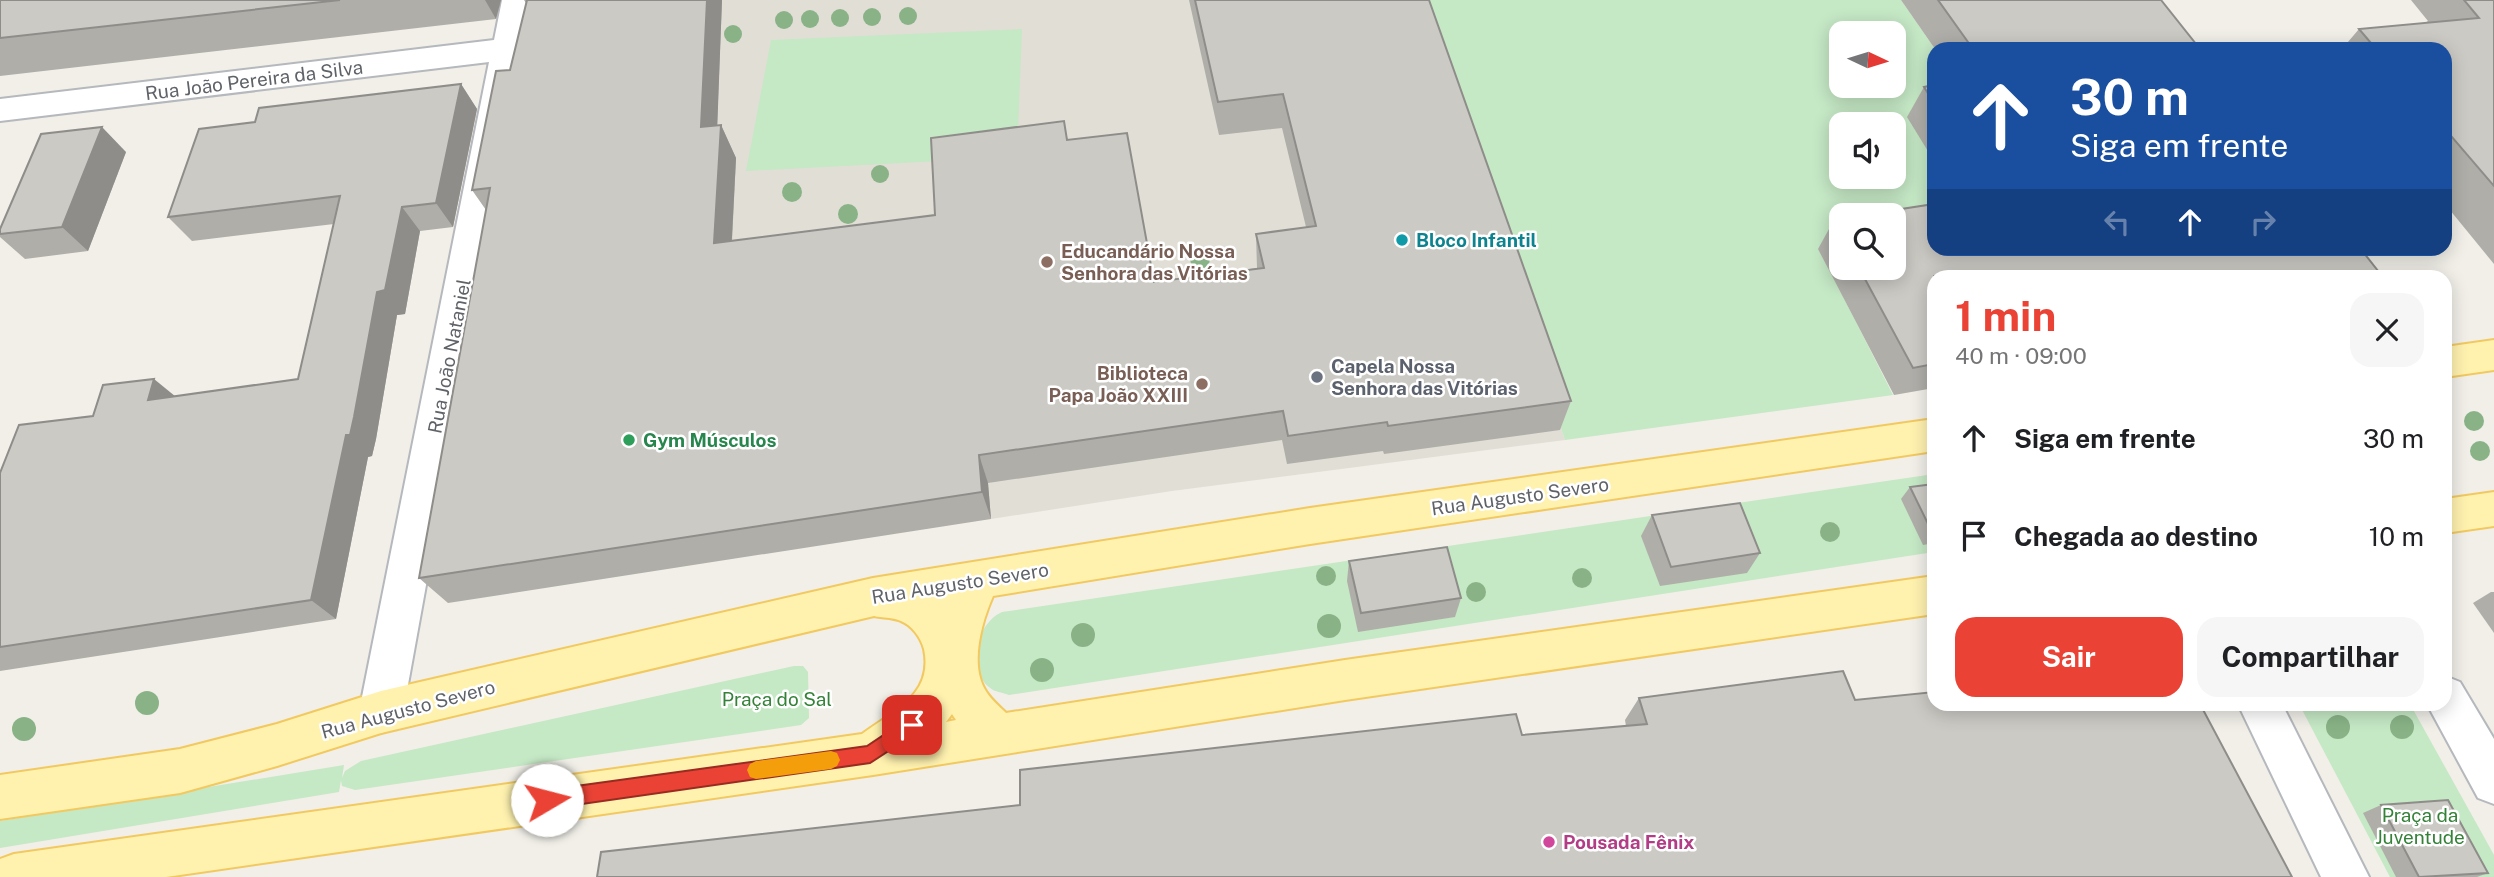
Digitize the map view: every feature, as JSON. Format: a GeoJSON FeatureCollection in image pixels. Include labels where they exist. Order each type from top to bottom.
{"type":"FeatureCollection","features":[{"type":"Feature","properties":{"kind":"main road"},"geometry":{"type":"LineString","coordinates":[[2452,361],[2494,355]]}},
{"type":"Feature","properties":{"kind":"main road","name":"Rua Augusto Severo"},"geometry":{"type":"LineString","coordinates":[[0,797],[180,771],[277,745],[381,712],[873,597],[1310,526],[1927,436]]}},
{"type":"Feature","properties":{"kind":"main road"},"geometry":{"type":"LineString","coordinates":[[2452,515],[2494,509]]}},
{"type":"Feature","properties":{"kind":"main road"},"geometry":{"type":"LineString","coordinates":[[981,580],[970,599],[963,620],[959,676],[962,690],[978,715],[999,735]]}},
{"type":"Feature","properties":{"kind":"main road"},"geometry":{"type":"LineString","coordinates":[[14,877],[169,852],[999,735],[1342,681],[1656,636],[1724,629],[1927,596]]}},
{"type":"Feature","properties":{"kind":"main road"},"geometry":{"type":"LineString","coordinates":[[870,754],[912,725],[942,693],[947,655],[940,632],[911,604],[873,597]]}},
{"type":"Feature","properties":{"kind":"street","name":"Rua João Nataniel"},"geometry":{"type":"LineString","coordinates":[[381,712],[517,0]]}},
{"type":"Feature","properties":{"kind":"street","name":"Rua João Pereira da Silva"},"geometry":{"type":"LineString","coordinates":[[0,110],[508,49]]}},
{"type":"Feature","properties":{"kind":"street"},"geometry":{"type":"LineString","coordinates":[[2452,708],[2494,782]]}},
{"type":"Feature","properties":{"kind":"street"},"geometry":{"type":"LineString","coordinates":[[2263,711],[2347,877]]}},
{"type":"Feature","properties":{"kind":"shaded area","name":"Educandário Nossa Senhora das Vitórias"},"geometry":{"type":"Polygon","coordinates":[[[659,0],[1412,0],[1565,440],[1172,491],[991,519],[975,325],[726,359],[659,0]]]}},
{"type":"Feature","properties":{"kind":"green space"},"geometry":{"type":"Polygon","coordinates":[[[1412,0],[1901,0],[1930,42],[1927,42],[1927,256],[1935,256],[1937,270],[1906,231],[1906,203],[1829,203],[1829,247],[1819,249],[1829,269],[1829,280],[1835,280],[1893,395],[1565,440],[1412,0]]]}},
{"type":"Feature","properties":{"kind":"green space"},"geometry":{"type":"Polygon","coordinates":[[[1022,29],[1017,157],[746,171],[771,40],[1022,29]]]}},
{"type":"Feature","properties":{"kind":"green space"},"geometry":{"type":"Polygon","coordinates":[[[1927,475],[1927,553],[1009,695],[993,690],[984,682],[976,661],[980,637],[993,618],[1002,612],[1927,475]]]}},
{"type":"Feature","properties":{"kind":"green space","name":"Praça do Sal"},"geometry":{"type":"Polygon","coordinates":[[[803,666],[808,672],[809,718],[801,725],[355,790],[342,786],[341,780],[339,792],[0,848],[0,821],[344,765],[342,778],[345,771],[361,761],[803,666]]]}},
{"type":"Feature","properties":{"kind":"green space","name":"Praça da Juventude"},"geometry":{"type":"Polygon","coordinates":[[[2303,711],[2414,711],[2494,855],[2494,877],[2390,877],[2303,711]]]}},
{"type":"Feature","properties":{"kind":"building"},"geometry":{"type":"Polygon","coordinates":[[[0,0],[340,0],[0,38],[0,0]]]}},
{"type":"Feature","properties":{"kind":"building","name":"Educandário Nossa Senhora das Vitórias"},"geometry":{"type":"Polygon","coordinates":[[[527,0],[707,0],[701,127],[721,125],[714,243],[935,215],[931,138],[1064,121],[1067,140],[1127,133],[1154,282],[1264,268],[1256,234],[1316,226],[1283,94],[1218,102],[1195,0],[1429,0],[1571,401],[1388,426],[1387,422],[1288,436],[1283,411],[979,455],[982,492],[419,578],[490,188],[472,190],[496,71],[510,70],[527,0]]]}},
{"type":"Feature","properties":{"kind":"building"},"geometry":{"type":"Polygon","coordinates":[[[1938,0],[2161,0],[2194,42],[1968,42],[1938,0]]]}},
{"type":"Feature","properties":{"kind":"building"},"geometry":{"type":"Polygon","coordinates":[[[2464,0],[2494,0],[2494,186],[2452,137],[2452,42],[2370,42],[2359,29],[2479,18],[2464,0]]]}},
{"type":"Feature","properties":{"kind":"building"},"geometry":{"type":"Polygon","coordinates":[[[461,84],[436,203],[402,207],[385,290],[377,292],[354,417],[350,435],[346,435],[311,600],[0,647],[0,473],[19,425],[93,416],[103,385],[154,379],[148,400],[298,379],[340,196],[168,217],[199,129],[255,122],[259,108],[461,84]]]}},
{"type":"Feature","properties":{"kind":"building"},"geometry":{"type":"Polygon","coordinates":[[[102,127],[62,227],[0,234],[41,134],[102,127]]]}},
{"type":"Feature","properties":{"kind":"building"},"geometry":{"type":"Polygon","coordinates":[[[1927,205],[1927,256],[2366,256],[2377,270],[1927,270],[1927,365],[1913,368],[1865,280],[1906,280],[1906,208],[1927,205]]]}},
{"type":"Feature","properties":{"kind":"building"},"geometry":{"type":"Polygon","coordinates":[[[1927,485],[1927,522],[1910,487],[1927,485]]]}},
{"type":"Feature","properties":{"kind":"building"},"geometry":{"type":"Polygon","coordinates":[[[1740,503],[1760,553],[1671,567],[1652,515],[1740,503]]]}},
{"type":"Feature","properties":{"kind":"building"},"geometry":{"type":"Polygon","coordinates":[[[1447,547],[1461,598],[1361,613],[1349,561],[1447,547]]]}},
{"type":"Feature","properties":{"kind":"building"},"geometry":{"type":"Polygon","coordinates":[[[1843,671],[1855,700],[1927,693],[1927,711],[2204,711],[2292,877],[597,877],[601,852],[1020,805],[1020,770],[1516,714],[1522,735],[1647,724],[1639,698],[1843,671]]]}},
{"type":"Feature","properties":{"kind":"building"},"geometry":{"type":"Polygon","coordinates":[[[2448,800],[2488,873],[2419,877],[2381,805],[2448,800]]]}},
{"type":"Feature","properties":{"kind":"slow traffic"},"geometry":{"type":"LineString","coordinates":[[756,770],[831,760]]}},
{"type":"Feature","properties":{"kind":"place","name":"Bloco Infantil"},"geometry":{"type":"Point","coordinates":[1402,240]}},
{"type":"Feature","properties":{"kind":"place","name":"Educandário Nossa Senhora das Vitórias"},"geometry":{"type":"Point","coordinates":[1047,262]}},
{"type":"Feature","properties":{"kind":"place","name":"Capela Nossa Senhora das Vitórias"},"geometry":{"type":"Point","coordinates":[1317,377]}},
{"type":"Feature","properties":{"kind":"place","name":"Biblioteca Papa João XXIII"},"geometry":{"type":"Point","coordinates":[1202,384]}},
{"type":"Feature","properties":{"kind":"place","name":"Gym Músculos"},"geometry":{"type":"Point","coordinates":[629,440]}},
{"type":"Feature","properties":{"kind":"place","name":"Pousada Fênix"},"geometry":{"type":"Point","coordinates":[1549,842]}},
{"type":"Feature","properties":{"kind":"route"},"geometry":{"type":"LineString","coordinates":[[547,800],[870,754],[912,725]]}}]}
